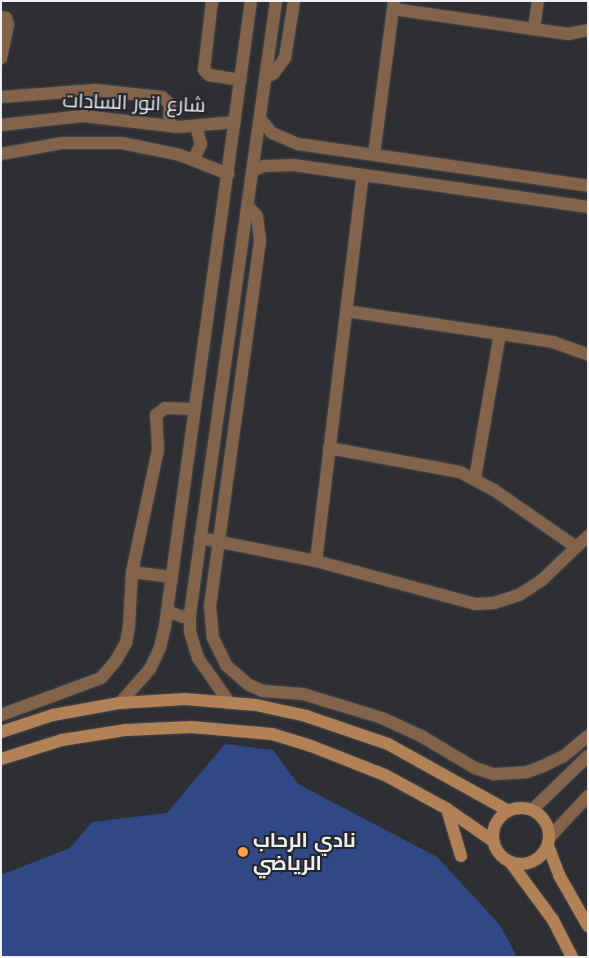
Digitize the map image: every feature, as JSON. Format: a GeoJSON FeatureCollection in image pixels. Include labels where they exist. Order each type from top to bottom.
{"type":"FeatureCollection","features":[{"type":"Feature","properties":{"kind":"street"},"geometry":{"type":"LineString","coordinates":[[212,1],[204,70],[209,75],[241,80]]}},
{"type":"Feature","properties":{"kind":"street"},"geometry":{"type":"LineString","coordinates":[[120,703],[150,669],[160,648],[167,611],[251,1]]}},
{"type":"Feature","properties":{"kind":"street"},"geometry":{"type":"LineString","coordinates":[[229,702],[198,658],[190,632],[190,614],[206,488],[276,1]]}},
{"type":"Feature","properties":{"kind":"street"},"geometry":{"type":"LineString","coordinates":[[265,78],[274,73],[285,58],[294,1]]}},
{"type":"Feature","properties":{"kind":"street"},"geometry":{"type":"LineString","coordinates":[[534,29],[538,1]]}},
{"type":"Feature","properties":{"kind":"street"},"geometry":{"type":"LineString","coordinates":[[374,155],[393,5],[568,34],[588,30]]}},
{"type":"Feature","properties":{"kind":"street"},"geometry":{"type":"LineString","coordinates":[[1,17],[6,18],[8,25],[1,58]]}},
{"type":"Feature","properties":{"kind":"street"},"geometry":{"type":"LineString","coordinates":[[1,97],[95,90],[162,97],[170,104],[169,126]]}},
{"type":"Feature","properties":{"kind":"street","name":"شارع انور السادات"},"geometry":{"type":"LineString","coordinates":[[1,125],[83,116],[169,126],[196,127],[235,122]]}},
{"type":"Feature","properties":{"kind":"street"},"geometry":{"type":"LineString","coordinates":[[260,119],[272,133],[298,144],[588,186]]}},
{"type":"Feature","properties":{"kind":"street"},"geometry":{"type":"LineString","coordinates":[[193,160],[201,144],[196,127]]}},
{"type":"Feature","properties":{"kind":"street","name":"شارع انور السادات"},"geometry":{"type":"LineString","coordinates":[[1,154],[62,143],[102,142],[142,146],[193,160],[228,174]]}},
{"type":"Feature","properties":{"kind":"street"},"geometry":{"type":"LineString","coordinates":[[253,170],[278,164],[588,208]]}},
{"type":"Feature","properties":{"kind":"street"},"geometry":{"type":"LineString","coordinates":[[316,561],[363,175]]}},
{"type":"Feature","properties":{"kind":"street"},"geometry":{"type":"LineString","coordinates":[[248,206],[257,216],[260,240],[221,542],[210,605],[212,638],[226,665],[249,685],[263,691],[303,694],[338,703],[382,718],[421,736],[474,768],[494,774],[527,772],[541,767],[564,756],[588,736]]}},
{"type":"Feature","properties":{"kind":"street"},"geometry":{"type":"LineString","coordinates":[[346,311],[553,342],[588,355]]}},
{"type":"Feature","properties":{"kind":"street"},"geometry":{"type":"LineString","coordinates":[[475,478],[500,334]]}},
{"type":"Feature","properties":{"kind":"street"},"geometry":{"type":"LineString","coordinates":[[1,715],[74,689],[106,673],[126,644],[132,572],[156,460],[156,415],[165,408],[195,409]]}},
{"type":"Feature","properties":{"kind":"street"},"geometry":{"type":"LineString","coordinates":[[329,448],[444,468],[475,478],[576,548]]}},
{"type":"Feature","properties":{"kind":"street"},"geometry":{"type":"LineString","coordinates":[[184,488],[206,488]]}},
{"type":"Feature","properties":{"kind":"street"},"geometry":{"type":"LineString","coordinates":[[200,538],[316,561],[475,604],[494,603],[519,595],[542,580],[588,536]]}},
{"type":"Feature","properties":{"kind":"street"},"geometry":{"type":"LineString","coordinates":[[132,572],[172,576]]}},
{"type":"Feature","properties":{"kind":"street"},"geometry":{"type":"LineString","coordinates":[[167,611],[183,617],[190,614]]}},
{"type":"Feature","properties":{"kind":"street"},"geometry":{"type":"LineString","coordinates":[[1,732],[53,716],[120,703],[166,699],[229,702],[281,710],[356,731],[419,760],[477,796],[509,811],[532,810],[588,756]]}},
{"type":"Feature","properties":{"kind":"street"},"geometry":{"type":"LineString","coordinates":[[1,758],[62,740],[126,730],[191,727],[272,734],[350,760],[447,810],[493,841],[503,858],[511,863],[553,920],[572,957]]}},
{"type":"Feature","properties":{"kind":"street"},"geometry":{"type":"LineString","coordinates":[[511,863],[529,863],[543,854],[548,842],[588,796]]}},
{"type":"Feature","properties":{"kind":"street"},"geometry":{"type":"LineString","coordinates":[[447,810],[461,856]]}},
{"type":"Feature","properties":{"kind":"street"},"geometry":{"type":"LineString","coordinates":[[532,810],[545,821],[548,842],[588,926]]}},
{"type":"Feature","properties":{"kind":"street"},"geometry":{"type":"LineString","coordinates":[[493,841],[496,823],[509,811]]}},
{"type":"Feature","properties":{"kind":"shaded area","name":"نادي الرحاب الرياضي"},"geometry":{"type":"Polygon","coordinates":[[[225,744],[273,750],[298,784],[437,857],[500,925],[517,957],[1,957],[1,875],[70,848],[92,822],[167,813],[225,744]]]}},
{"type":"Feature","properties":{"kind":"place","name":"نادي الرحاب الرياضي"},"geometry":{"type":"Point","coordinates":[243,852]}}]}
